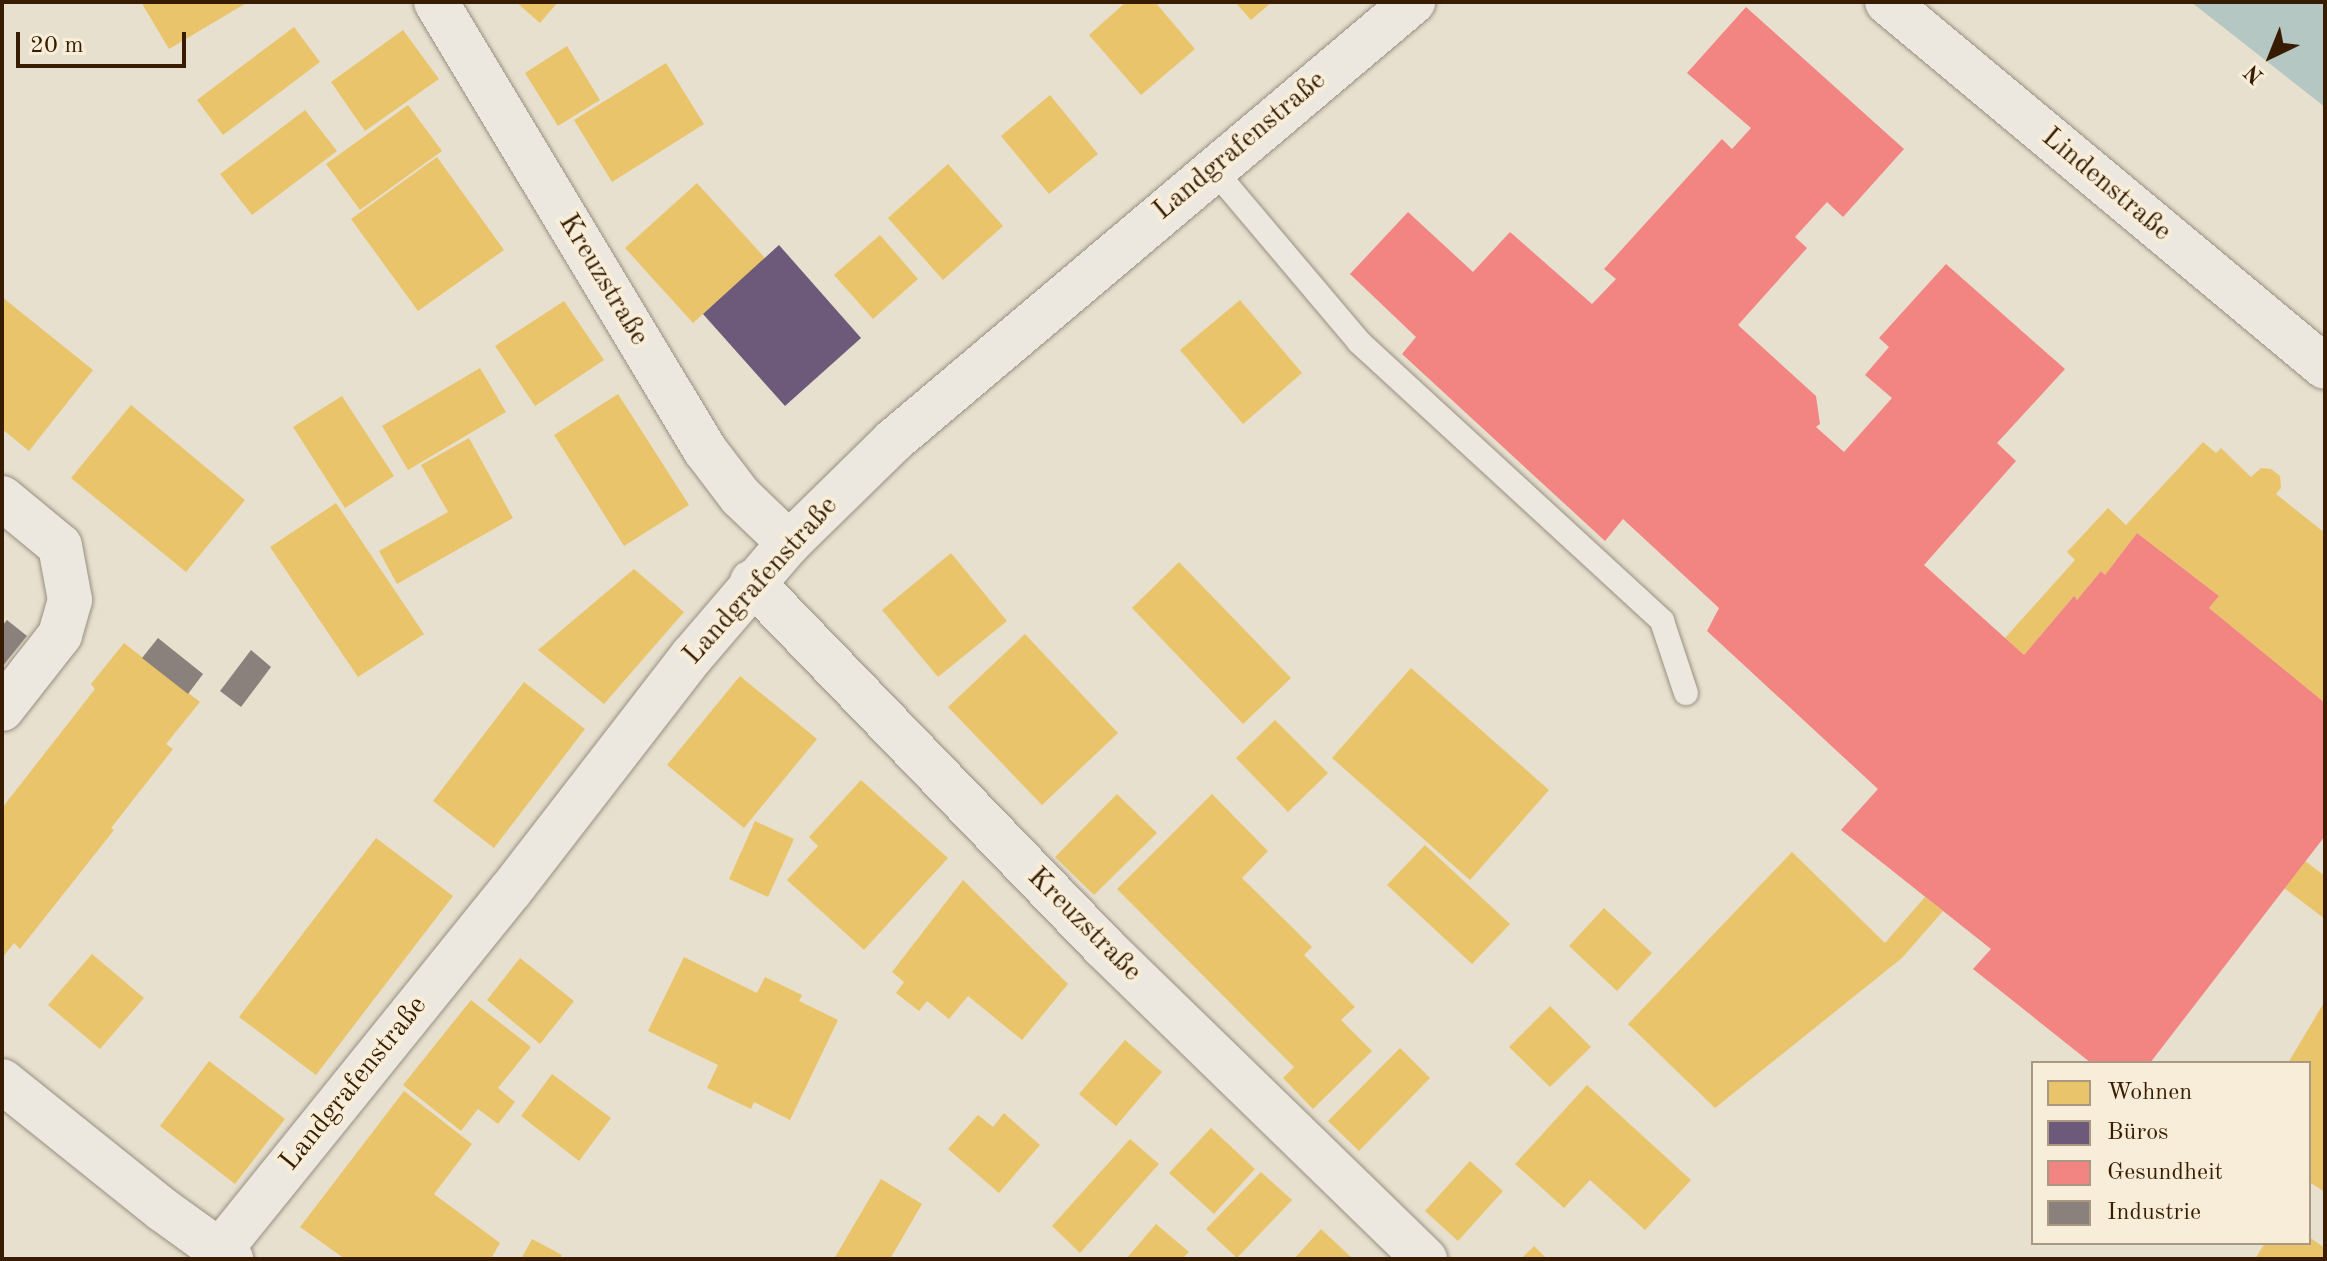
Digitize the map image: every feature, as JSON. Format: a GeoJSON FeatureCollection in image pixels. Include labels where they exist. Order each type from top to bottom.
{"type":"FeatureCollection","features":[{"type":"Feature","properties":{"kind":"street","name":"Kreuzstraße"},"geometry":{"type":"LineString","coordinates":[[436,2],[705,450],[740,496],[789,543]]}},
{"type":"Feature","properties":{"kind":"street","name":"Landgrafenstraße"},"geometry":{"type":"LineString","coordinates":[[221,1257],[752,582],[789,543],[893,441],[1413,2]]}},
{"type":"Feature","properties":{"kind":"street","name":"Lindenstraße"},"geometry":{"type":"LineString","coordinates":[[1887,2],[2325,367]]}},
{"type":"Feature","properties":{"kind":"street"},"geometry":{"type":"LineString","coordinates":[[2,498],[60,546],[70,600],[60,635],[2,709]]}},
{"type":"Feature","properties":{"kind":"street","name":"Kreuzstraße"},"geometry":{"type":"LineString","coordinates":[[752,582],[1104,947],[1425,1259]]}},
{"type":"Feature","properties":{"kind":"street"},"geometry":{"type":"LineString","coordinates":[[2,1081],[221,1257]]}},
{"type":"Feature","properties":{"kind":"lane"},"geometry":{"type":"LineString","coordinates":[[1213,169],[1359,342],[1662,621],[1686,693]]}},
{"type":"Feature","properties":{"kind":"shaded area"},"geometry":{"type":"Polygon","coordinates":[[[2191,2],[2325,2],[2325,107],[2191,2]]]}},
{"type":"Feature","properties":{"kind":"building: Wohnen"},"geometry":{"type":"Polygon","coordinates":[[[141,2],[248,2],[169,49],[141,2]]]}},
{"type":"Feature","properties":{"kind":"building: Wohnen"},"geometry":{"type":"Polygon","coordinates":[[[516,2],[558,2],[540,23],[516,2]]]}},
{"type":"Feature","properties":{"kind":"building: Wohnen"},"geometry":{"type":"Polygon","coordinates":[[[1126,2],[1155,2],[1195,49],[1141,95],[1089,35],[1126,2]]]}},
{"type":"Feature","properties":{"kind":"building: Wohnen"},"geometry":{"type":"Polygon","coordinates":[[[1235,2],[1272,2],[1251,20],[1235,2]]]}},
{"type":"Feature","properties":{"kind":"building: Wohnen"},"geometry":{"type":"Polygon","coordinates":[[[294,27],[320,62],[223,135],[197,100],[294,27]]]}},
{"type":"Feature","properties":{"kind":"building: Wohnen"},"geometry":{"type":"Polygon","coordinates":[[[403,30],[439,79],[365,131],[331,82],[403,30]]]}},
{"type":"Feature","properties":{"kind":"building: Wohnen"},"geometry":{"type":"Polygon","coordinates":[[[567,46],[600,100],[558,126],[525,73],[567,46]]]}},
{"type":"Feature","properties":{"kind":"building: Wohnen"},"geometry":{"type":"Polygon","coordinates":[[[666,63],[704,124],[612,182],[574,120],[666,63]]]}},
{"type":"Feature","properties":{"kind":"building: Wohnen"},"geometry":{"type":"Polygon","coordinates":[[[1050,95],[1098,154],[1049,194],[1001,136],[1050,95]]]}},
{"type":"Feature","properties":{"kind":"building: Wohnen"},"geometry":{"type":"Polygon","coordinates":[[[408,105],[442,151],[360,210],[326,164],[408,105]]]}},
{"type":"Feature","properties":{"kind":"building: Wohnen"},"geometry":{"type":"Polygon","coordinates":[[[305,110],[337,151],[252,215],[220,174],[305,110]]]}},
{"type":"Feature","properties":{"kind":"building: Wohnen"},"geometry":{"type":"Polygon","coordinates":[[[437,157],[504,250],[418,311],[351,219],[437,157]]]}},
{"type":"Feature","properties":{"kind":"building: Wohnen"},"geometry":{"type":"Polygon","coordinates":[[[948,164],[1003,226],[943,280],[888,218],[948,164]]]}},
{"type":"Feature","properties":{"kind":"building: Wohnen"},"geometry":{"type":"Polygon","coordinates":[[[697,183],[765,258],[693,323],[625,248],[697,183]]]}},
{"type":"Feature","properties":{"kind":"building: Wohnen"},"geometry":{"type":"Polygon","coordinates":[[[880,235],[918,279],[873,319],[834,275],[880,235]]]}},
{"type":"Feature","properties":{"kind":"building: Wohnen"},"geometry":{"type":"Polygon","coordinates":[[[2,297],[93,370],[29,451],[2,429],[2,297]]]}},
{"type":"Feature","properties":{"kind":"building: Wohnen"},"geometry":{"type":"Polygon","coordinates":[[[1240,300],[1302,373],[1243,424],[1180,350],[1240,300]]]}},
{"type":"Feature","properties":{"kind":"building: Wohnen"},"geometry":{"type":"Polygon","coordinates":[[[564,301],[604,360],[535,406],[495,346],[564,301]]]}},
{"type":"Feature","properties":{"kind":"building: Wohnen"},"geometry":{"type":"Polygon","coordinates":[[[480,368],[506,412],[408,470],[382,426],[480,368]]]}},
{"type":"Feature","properties":{"kind":"building: Wohnen"},"geometry":{"type":"Polygon","coordinates":[[[618,394],[689,505],[624,546],[554,435],[618,394]]]}},
{"type":"Feature","properties":{"kind":"building: Wohnen"},"geometry":{"type":"Polygon","coordinates":[[[342,396],[394,476],[345,508],[293,427],[342,396]]]}},
{"type":"Feature","properties":{"kind":"building: Wohnen"},"geometry":{"type":"Polygon","coordinates":[[[131,405],[245,500],[186,572],[71,478],[131,405]]]}},
{"type":"Feature","properties":{"kind":"building: Wohnen"},"geometry":{"type":"Polygon","coordinates":[[[469,438],[513,518],[397,584],[379,551],[448,512],[421,465],[469,438]]]}},
{"type":"Feature","properties":{"kind":"building: Wohnen"},"geometry":{"type":"Polygon","coordinates":[[[2203,442],[2216,453],[2221,448],[2251,477],[2261,468],[2271,469],[2280,476],[2281,488],[2276,494],[2325,533],[2325,703],[2209,608],[2219,596],[2137,533],[2105,575],[2101,571],[2077,600],[2074,596],[2024,655],[2005,638],[2075,560],[2067,552],[2108,508],[2126,525],[2203,442]]]}},
{"type":"Feature","properties":{"kind":"building: Wohnen"},"geometry":{"type":"Polygon","coordinates":[[[336,503],[424,634],[358,677],[270,547],[336,503]]]}},
{"type":"Feature","properties":{"kind":"building: Wohnen"},"geometry":{"type":"Polygon","coordinates":[[[951,553],[1007,621],[938,677],[882,610],[951,553]]]}},
{"type":"Feature","properties":{"kind":"building: Wohnen"},"geometry":{"type":"Polygon","coordinates":[[[1179,562],[1291,678],[1243,724],[1132,608],[1179,562]]]}},
{"type":"Feature","properties":{"kind":"building: Wohnen"},"geometry":{"type":"Polygon","coordinates":[[[634,569],[684,612],[604,704],[538,650],[634,569]]]}},
{"type":"Feature","properties":{"kind":"building: Wohnen"},"geometry":{"type":"Polygon","coordinates":[[[1025,634],[1118,733],[1042,805],[948,707],[1025,634]]]}},
{"type":"Feature","properties":{"kind":"building: Wohnen"},"geometry":{"type":"Polygon","coordinates":[[[124,643],[200,702],[166,744],[173,749],[111,828],[114,830],[20,949],[14,943],[2,958],[2,808],[95,689],[91,684],[124,643]]]}},
{"type":"Feature","properties":{"kind":"building: Wohnen"},"geometry":{"type":"Polygon","coordinates":[[[1411,668],[1549,790],[1470,880],[1332,758],[1411,668]]]}},
{"type":"Feature","properties":{"kind":"building: Wohnen"},"geometry":{"type":"Polygon","coordinates":[[[740,676],[817,739],[744,828],[667,765],[740,676]]]}},
{"type":"Feature","properties":{"kind":"building: Wohnen"},"geometry":{"type":"Polygon","coordinates":[[[524,682],[585,729],[494,848],[433,801],[524,682]]]}},
{"type":"Feature","properties":{"kind":"building: Wohnen"},"geometry":{"type":"Polygon","coordinates":[[[1275,720],[1328,773],[1288,812],[1236,758],[1275,720]]]}},
{"type":"Feature","properties":{"kind":"building: Wohnen"},"geometry":{"type":"Polygon","coordinates":[[[861,780],[948,858],[864,950],[787,880],[818,846],[809,837],[861,780]]]}},
{"type":"Feature","properties":{"kind":"building: Wohnen"},"geometry":{"type":"Polygon","coordinates":[[[1117,794],[1157,833],[1094,895],[1055,857],[1117,794]]]}},
{"type":"Feature","properties":{"kind":"building: Wohnen"},"geometry":{"type":"Polygon","coordinates":[[[1212,794],[1268,851],[1242,878],[1312,947],[1304,955],[1355,1007],[1341,1020],[1372,1051],[1313,1109],[1283,1078],[1294,1067],[1117,889],[1212,794]]]}},
{"type":"Feature","properties":{"kind":"building: Wohnen"},"geometry":{"type":"Polygon","coordinates":[[[755,821],[794,839],[768,897],[729,879],[755,821]]]}},
{"type":"Feature","properties":{"kind":"building: Wohnen"},"geometry":{"type":"Polygon","coordinates":[[[376,838],[453,896],[316,1075],[239,1017],[376,838]]]}},
{"type":"Feature","properties":{"kind":"building: Wohnen"},"geometry":{"type":"Polygon","coordinates":[[[1425,845],[1510,924],[1472,964],[1387,885],[1425,845]]]}},
{"type":"Feature","properties":{"kind":"building: Wohnen"},"geometry":{"type":"Polygon","coordinates":[[[1792,852],[1885,943],[1925,897],[1943,911],[1902,958],[1715,1108],[1628,1024],[1792,852]]]}},
{"type":"Feature","properties":{"kind":"building: Wohnen"},"geometry":{"type":"Polygon","coordinates":[[[2305,861],[2325,876],[2325,919],[2284,888],[2305,861]]]}},
{"type":"Feature","properties":{"kind":"building: Wohnen"},"geometry":{"type":"Polygon","coordinates":[[[963,880],[1068,984],[1022,1040],[968,996],[949,1019],[927,1001],[919,1011],[896,993],[904,982],[892,972],[963,880]]]}},
{"type":"Feature","properties":{"kind":"building: Wohnen"},"geometry":{"type":"Polygon","coordinates":[[[1604,908],[1652,953],[1617,991],[1569,946],[1604,908]]]}},
{"type":"Feature","properties":{"kind":"building: Wohnen"},"geometry":{"type":"Polygon","coordinates":[[[92,954],[144,998],[100,1049],[48,1005],[92,954]]]}},
{"type":"Feature","properties":{"kind":"building: Wohnen"},"geometry":{"type":"Polygon","coordinates":[[[684,957],[757,993],[765,977],[802,995],[799,1001],[838,1020],[790,1120],[754,1102],[751,1109],[707,1088],[718,1065],[648,1031],[684,957]]]}},
{"type":"Feature","properties":{"kind":"building: Wohnen"},"geometry":{"type":"Polygon","coordinates":[[[520,958],[574,1001],[540,1044],[487,1000],[520,958]]]}},
{"type":"Feature","properties":{"kind":"building: Wohnen"},"geometry":{"type":"Polygon","coordinates":[[[471,1000],[531,1047],[498,1088],[515,1102],[498,1124],[478,1109],[461,1131],[403,1085],[471,1000]]]}},
{"type":"Feature","properties":{"kind":"building: Wohnen"},"geometry":{"type":"Polygon","coordinates":[[[2325,1001],[2325,1192],[2311,1183],[2311,1061],[2289,1061],[2325,1001]]]}},
{"type":"Feature","properties":{"kind":"building: Wohnen"},"geometry":{"type":"Polygon","coordinates":[[[1550,1006],[1591,1047],[1550,1087],[1509,1047],[1550,1006]]]}},
{"type":"Feature","properties":{"kind":"building: Wohnen"},"geometry":{"type":"Polygon","coordinates":[[[1125,1040],[1162,1072],[1116,1126],[1079,1094],[1125,1040]]]}},
{"type":"Feature","properties":{"kind":"building: Wohnen"},"geometry":{"type":"Polygon","coordinates":[[[1400,1048],[1430,1078],[1359,1151],[1328,1121],[1400,1048]]]}},
{"type":"Feature","properties":{"kind":"building: Wohnen"},"geometry":{"type":"Polygon","coordinates":[[[209,1061],[285,1119],[235,1184],[160,1126],[209,1061]]]}},
{"type":"Feature","properties":{"kind":"building: Wohnen"},"geometry":{"type":"Polygon","coordinates":[[[552,1074],[611,1118],[579,1161],[521,1116],[552,1074]]]}},
{"type":"Feature","properties":{"kind":"building: Wohnen"},"geometry":{"type":"Polygon","coordinates":[[[1587,1085],[1691,1180],[1645,1230],[1590,1180],[1564,1208],[1515,1164],[1587,1085]]]}},
{"type":"Feature","properties":{"kind":"building: Wohnen"},"geometry":{"type":"Polygon","coordinates":[[[404,1091],[472,1144],[434,1194],[500,1243],[491,1259],[345,1259],[300,1227],[404,1091]]]}},
{"type":"Feature","properties":{"kind":"building: Wohnen"},"geometry":{"type":"Polygon","coordinates":[[[1004,1113],[1040,1145],[999,1193],[948,1149],[978,1115],[993,1127],[1004,1113]]]}},
{"type":"Feature","properties":{"kind":"building: Wohnen"},"geometry":{"type":"Polygon","coordinates":[[[1211,1128],[1255,1169],[1214,1214],[1169,1173],[1211,1128]]]}},
{"type":"Feature","properties":{"kind":"building: Wohnen"},"geometry":{"type":"Polygon","coordinates":[[[1130,1139],[1159,1164],[1080,1253],[1052,1226],[1130,1139]]]}},
{"type":"Feature","properties":{"kind":"building: Wohnen"},"geometry":{"type":"Polygon","coordinates":[[[1470,1161],[1503,1191],[1458,1241],[1425,1211],[1470,1161]]]}},
{"type":"Feature","properties":{"kind":"building: Wohnen"},"geometry":{"type":"Polygon","coordinates":[[[1261,1172],[1292,1200],[1237,1258],[1206,1229],[1261,1172]]]}},
{"type":"Feature","properties":{"kind":"building: Wohnen"},"geometry":{"type":"Polygon","coordinates":[[[881,1179],[922,1204],[890,1259],[834,1259],[881,1179]]]}},
{"type":"Feature","properties":{"kind":"building: Wohnen"},"geometry":{"type":"Polygon","coordinates":[[[1156,1224],[1189,1252],[1182,1259],[1126,1259],[1156,1224]]]}},
{"type":"Feature","properties":{"kind":"building: Wohnen"},"geometry":{"type":"Polygon","coordinates":[[[1321,1229],[1353,1259],[1294,1259],[1321,1229]]]}},
{"type":"Feature","properties":{"kind":"building: Wohnen"},"geometry":{"type":"Polygon","coordinates":[[[2311,1238],[2325,1248],[2325,1259],[2255,1259],[2264,1245],[2311,1245],[2311,1238]]]}},
{"type":"Feature","properties":{"kind":"building: Wohnen"},"geometry":{"type":"Polygon","coordinates":[[[532,1239],[562,1255],[560,1259],[521,1259],[532,1239]]]}},
{"type":"Feature","properties":{"kind":"building: Wohnen"},"geometry":{"type":"Polygon","coordinates":[[[1534,1246],[1547,1259],[1521,1259],[1534,1246]]]}},
{"type":"Feature","properties":{"kind":"building: Büros"},"geometry":{"type":"Polygon","coordinates":[[[779,245],[861,338],[785,406],[703,314],[779,245]]]}},
{"type":"Feature","properties":{"kind":"building: Gesundheit"},"geometry":{"type":"Polygon","coordinates":[[[1746,7],[1904,149],[1843,217],[1827,202],[1795,237],[1807,248],[1738,325],[1816,396],[1820,424],[1816,427],[1844,452],[1892,398],[1865,375],[1889,347],[1879,338],[1946,264],[2065,369],[1997,443],[2016,461],[1924,565],[2024,655],[2074,596],[2077,600],[2101,571],[2105,575],[2137,533],[2219,596],[2209,608],[2325,703],[2325,836],[2152,1061],[2088,1061],[1973,969],[1991,949],[1841,830],[1878,789],[1707,631],[1719,608],[1623,519],[1605,541],[1402,354],[1416,337],[1350,274],[1408,212],[1473,272],[1510,232],[1592,304],[1616,279],[1604,269],[1722,139],[1732,149],[1751,128],[1687,73],[1746,7]]]}},
{"type":"Feature","properties":{"kind":"building: Industrie"},"geometry":{"type":"Polygon","coordinates":[[[7,620],[27,636],[2,667],[2,626],[7,620]]]}},
{"type":"Feature","properties":{"kind":"building: Industrie"},"geometry":{"type":"Polygon","coordinates":[[[158,638],[203,674],[188,694],[142,658],[158,638]]]}},
{"type":"Feature","properties":{"kind":"building: Industrie"},"geometry":{"type":"Polygon","coordinates":[[[251,650],[271,667],[241,707],[220,691],[251,650]]]}}]}
